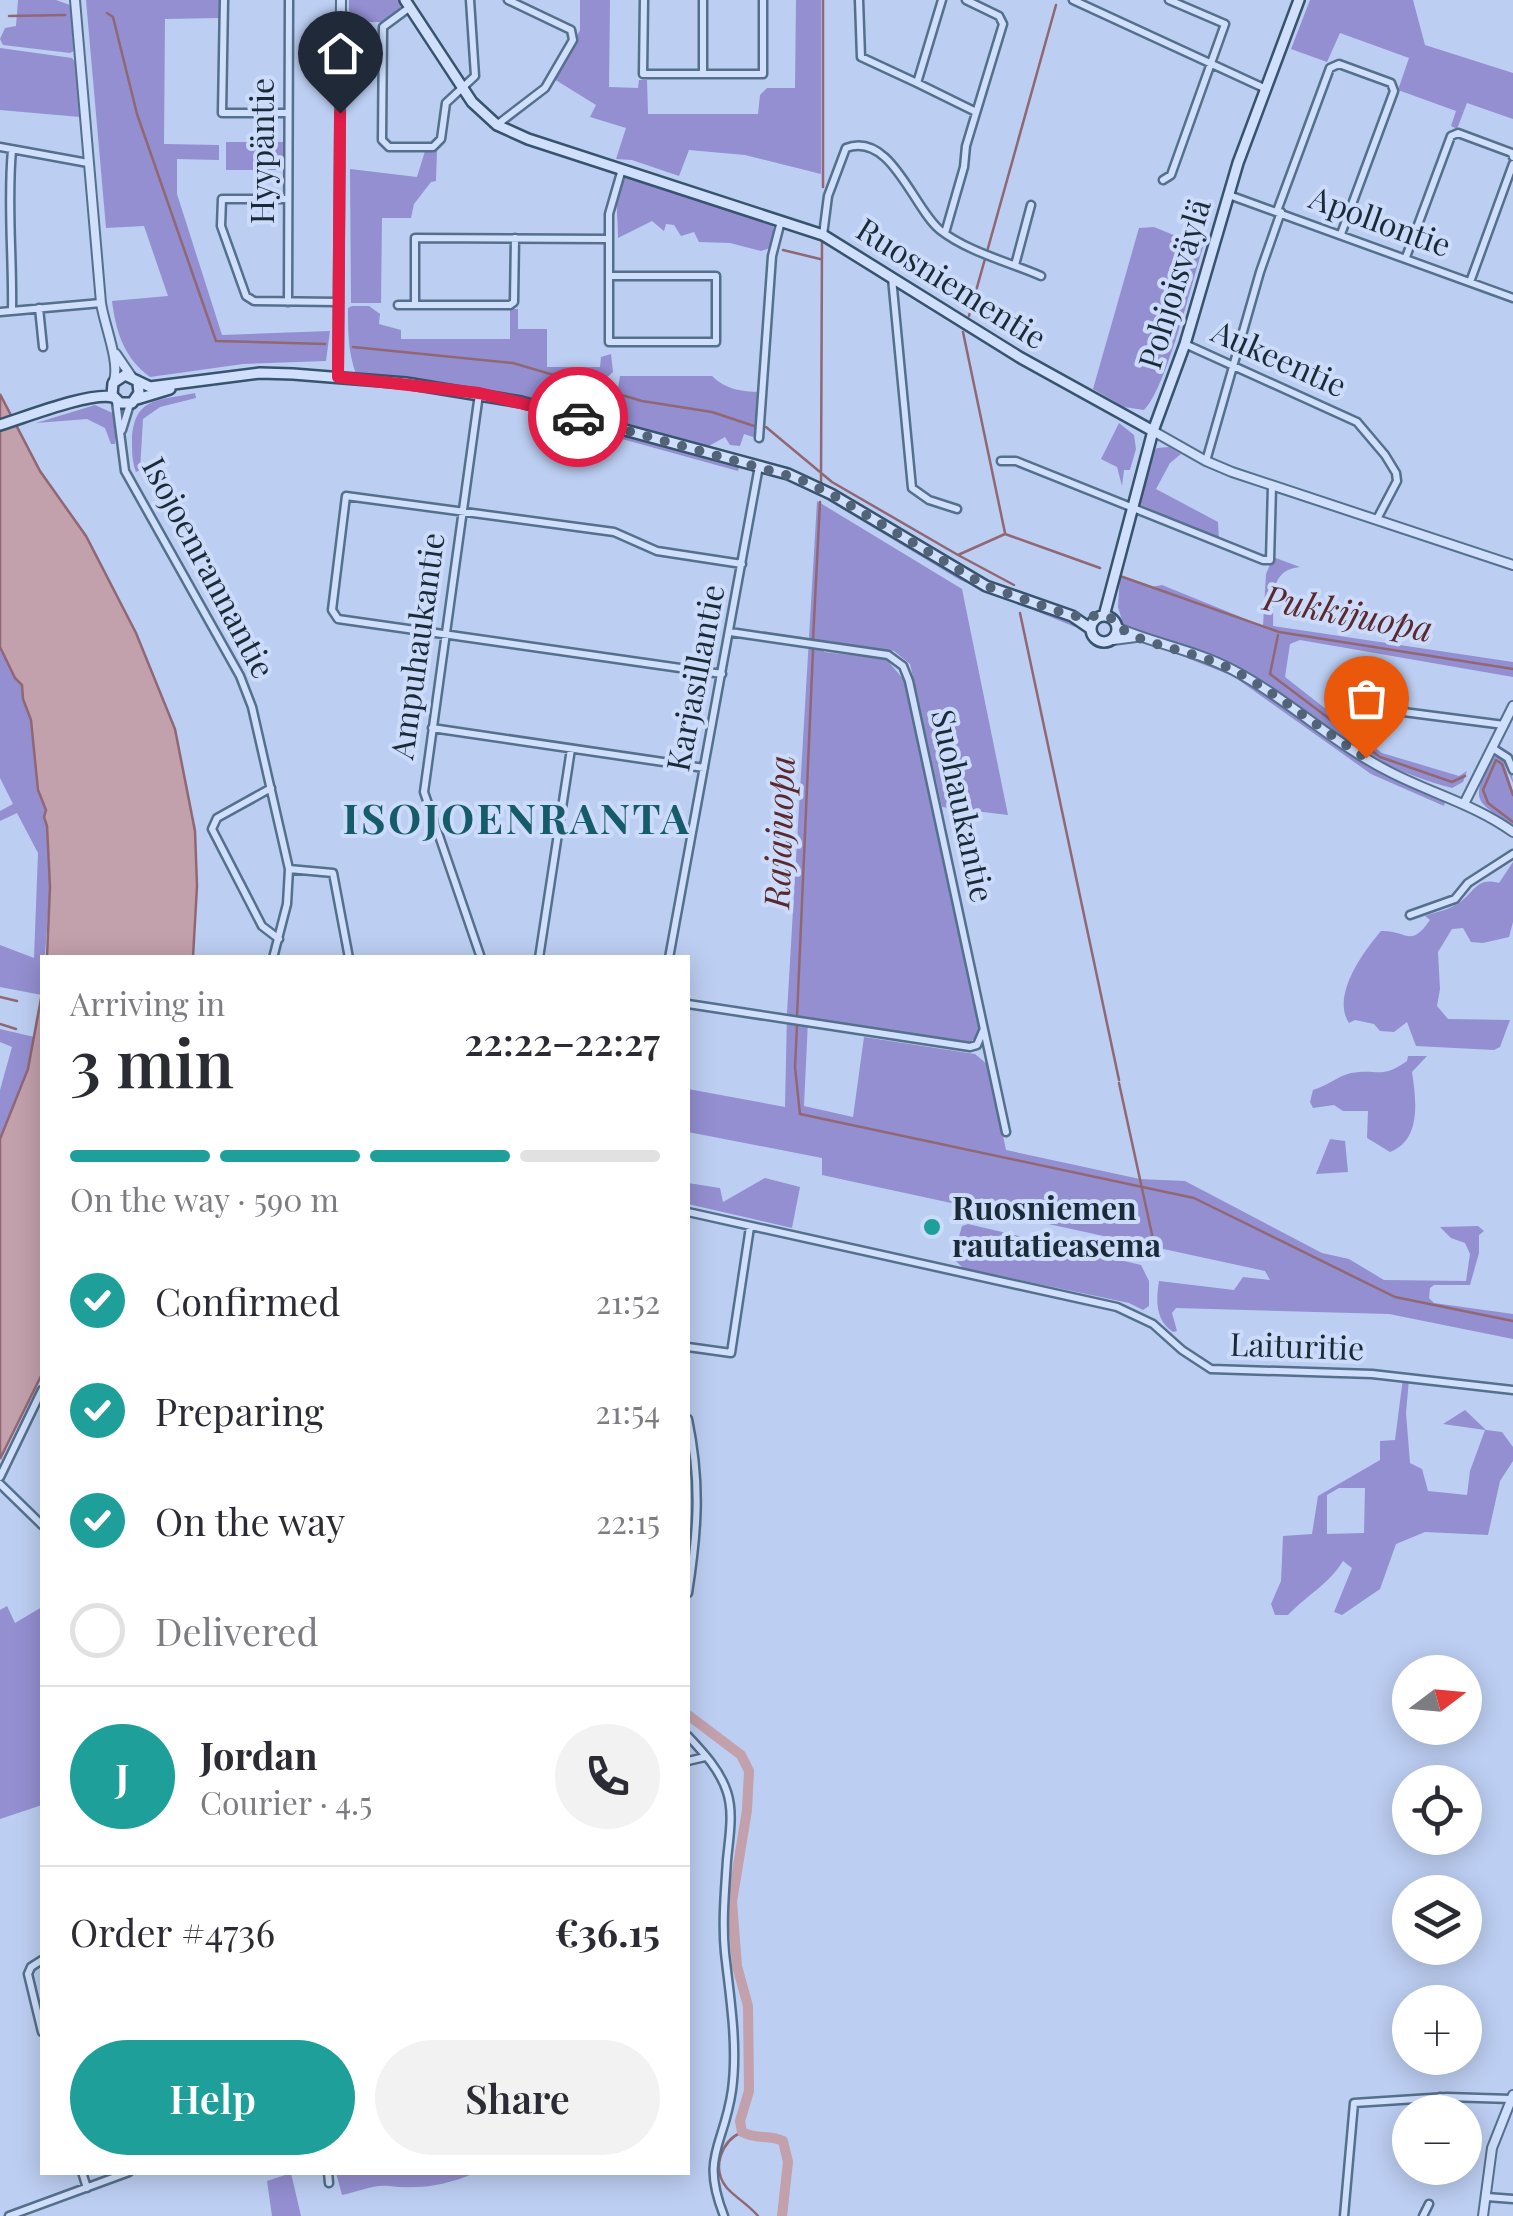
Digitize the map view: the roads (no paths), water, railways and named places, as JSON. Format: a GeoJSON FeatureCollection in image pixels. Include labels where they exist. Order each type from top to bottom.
{"type":"FeatureCollection","features":[{"type":"Feature","properties":{"kind":"main road","name":"Pohjoisväylä"},"geometry":{"type":"LineString","coordinates":[[1108,620],[1153,431],[1185,344],[1229,195],[1299,0]]}},
{"type":"Feature","properties":{"kind":"main road","name":"Ruosniementie"},"geometry":{"type":"LineString","coordinates":[[408,4],[472,102],[497,125],[528,139],[823,235],[1021,358],[1153,431]]}},
{"type":"Feature","properties":{"kind":"main road"},"geometry":{"type":"LineString","coordinates":[[69,404],[122,376],[150,387],[260,373],[338,377],[479,393],[788,474],[831,494],[986,586],[1072,616],[1108,620]]}},
{"type":"Feature","properties":{"kind":"main road"},"geometry":{"type":"LineString","coordinates":[[134,380],[139,394],[134,401]]}},
{"type":"Feature","properties":{"kind":"main road"},"geometry":{"type":"LineString","coordinates":[[114,382],[114,399]]}},
{"type":"Feature","properties":{"kind":"main road"},"geometry":{"type":"LineString","coordinates":[[0,425],[102,396],[122,404],[177,385]]}},
{"type":"Feature","properties":{"kind":"main road"},"geometry":{"type":"LineString","coordinates":[[1072,616],[1091,630],[1099,642],[1113,640],[1108,620]]}},
{"type":"Feature","properties":{"kind":"main road"},"geometry":{"type":"LineString","coordinates":[[1091,630],[1108,620]]}},
{"type":"Feature","properties":{"kind":"street"},"geometry":{"type":"LineString","coordinates":[[74,0],[101,303],[117,372],[114,382]]}},
{"type":"Feature","properties":{"kind":"street"},"geometry":{"type":"LineString","coordinates":[[224,0],[222,113],[288,112]]}},
{"type":"Feature","properties":{"kind":"street","name":"Hyypäntie"},"geometry":{"type":"LineString","coordinates":[[288,302],[289,0]]}},
{"type":"Feature","properties":{"kind":"street"},"geometry":{"type":"LineString","coordinates":[[338,377],[341,0]]}},
{"type":"Feature","properties":{"kind":"street"},"geometry":{"type":"LineString","coordinates":[[408,4],[382,26],[382,140],[386,145],[438,144],[442,139],[446,103],[475,76],[470,0]]}},
{"type":"Feature","properties":{"kind":"street"},"geometry":{"type":"LineString","coordinates":[[497,125],[544,88],[573,40],[570,30],[508,0]]}},
{"type":"Feature","properties":{"kind":"street"},"geometry":{"type":"LineString","coordinates":[[644,0],[643,74],[762,74],[764,0]]}},
{"type":"Feature","properties":{"kind":"street"},"geometry":{"type":"LineString","coordinates":[[703,0],[703,74]]}},
{"type":"Feature","properties":{"kind":"street"},"geometry":{"type":"LineString","coordinates":[[859,0],[860,57],[976,112]]}},
{"type":"Feature","properties":{"kind":"street"},"geometry":{"type":"LineString","coordinates":[[917,84],[942,0]]}},
{"type":"Feature","properties":{"kind":"street"},"geometry":{"type":"LineString","coordinates":[[945,233],[1003,19],[966,0]]}},
{"type":"Feature","properties":{"kind":"street"},"geometry":{"type":"LineString","coordinates":[[1073,0],[1266,89]]}},
{"type":"Feature","properties":{"kind":"street"},"geometry":{"type":"LineString","coordinates":[[1164,180],[1171,175],[1223,32],[1223,20],[1170,0]]}},
{"type":"Feature","properties":{"kind":"street"},"geometry":{"type":"LineString","coordinates":[[1206,461],[1279,211],[1330,68],[1339,64],[1391,82],[1394,91],[1342,234]]}},
{"type":"Feature","properties":{"kind":"street"},"geometry":{"type":"LineString","coordinates":[[1406,258],[1450,136],[1458,133],[1512,153],[1513,160],[1470,282]]}},
{"type":"Feature","properties":{"kind":"street"},"geometry":{"type":"LineString","coordinates":[[823,235],[828,196],[846,148],[851,145],[881,154],[890,162],[928,218],[945,233],[1041,276]]}},
{"type":"Feature","properties":{"kind":"street"},"geometry":{"type":"LineString","coordinates":[[0,147],[88,164]]}},
{"type":"Feature","properties":{"kind":"street"},"geometry":{"type":"LineString","coordinates":[[12,150],[8,195],[12,220],[12,310]]}},
{"type":"Feature","properties":{"kind":"street"},"geometry":{"type":"LineString","coordinates":[[609,276],[716,276],[716,342],[609,342],[608,239],[610,200],[622,169]]}},
{"type":"Feature","properties":{"kind":"street","name":"Apollontie"},"geometry":{"type":"LineString","coordinates":[[1229,195],[1513,298]]}},
{"type":"Feature","properties":{"kind":"street"},"geometry":{"type":"LineString","coordinates":[[288,199],[222,199],[221,226],[246,296],[254,301],[339,302]]}},
{"type":"Feature","properties":{"kind":"street"},"geometry":{"type":"LineString","coordinates":[[1014,264],[1031,205]]}},
{"type":"Feature","properties":{"kind":"street"},"geometry":{"type":"LineString","coordinates":[[759,438],[771,267],[781,220]]}},
{"type":"Feature","properties":{"kind":"street"},"geometry":{"type":"LineString","coordinates":[[415,305],[415,238],[608,239]]}},
{"type":"Feature","properties":{"kind":"street"},"geometry":{"type":"LineString","coordinates":[[398,305],[510,305],[514,302],[515,238]]}},
{"type":"Feature","properties":{"kind":"street"},"geometry":{"type":"LineString","coordinates":[[892,277],[912,488],[929,500],[958,509]]}},
{"type":"Feature","properties":{"kind":"street"},"geometry":{"type":"LineString","coordinates":[[0,292],[12,293]]}},
{"type":"Feature","properties":{"kind":"street"},"geometry":{"type":"LineString","coordinates":[[0,312],[101,303]]}},
{"type":"Feature","properties":{"kind":"street"},"geometry":{"type":"LineString","coordinates":[[39,308],[43,347]]}},
{"type":"Feature","properties":{"kind":"street","name":"Aukeentie"},"geometry":{"type":"LineString","coordinates":[[1185,344],[1357,422],[1396,473],[1397,481],[1378,520]]}},
{"type":"Feature","properties":{"kind":"street"},"geometry":{"type":"LineString","coordinates":[[111,346],[134,380]]}},
{"type":"Feature","properties":{"kind":"street","name":"Ampuhaukantie"},"geometry":{"type":"LineString","coordinates":[[479,393],[424,792],[480,955]]}},
{"type":"Feature","properties":{"kind":"street","name":"Isojoenrannantie"},"geometry":{"type":"LineString","coordinates":[[114,399],[122,461],[131,484],[240,676],[252,707],[289,870],[287,904],[273,955]]}},
{"type":"Feature","properties":{"kind":"street","name":"Isojoenrannantie"},"geometry":{"type":"LineString","coordinates":[[120,436],[126,410],[134,401]]}},
{"type":"Feature","properties":{"kind":"street","name":"Ruosniementie"},"geometry":{"type":"LineString","coordinates":[[1153,431],[1206,461],[1272,486],[1513,565]]}},
{"type":"Feature","properties":{"kind":"street"},"geometry":{"type":"LineString","coordinates":[[1001,462],[1016,460],[1270,560],[1272,486]]}},
{"type":"Feature","properties":{"kind":"street","name":"Karjasillantie"},"geometry":{"type":"LineString","coordinates":[[670,955],[758,466]]}},
{"type":"Feature","properties":{"kind":"street"},"geometry":{"type":"LineString","coordinates":[[722,674],[338,620],[332,610],[346,496],[614,532],[657,551],[742,564]]}},
{"type":"Feature","properties":{"kind":"street"},"geometry":{"type":"LineString","coordinates":[[1108,620],[1136,637],[1178,648],[1232,670],[1389,772],[1465,802],[1513,832]]}},
{"type":"Feature","properties":{"kind":"street","name":"Suohaukantie"},"geometry":{"type":"LineString","coordinates":[[730,632],[888,655],[903,666],[910,680],[1006,1132]]}},
{"type":"Feature","properties":{"kind":"street"},"geometry":{"type":"LineString","coordinates":[[1113,640],[1136,637]]}},
{"type":"Feature","properties":{"kind":"street"},"geometry":{"type":"LineString","coordinates":[[1356,666],[1359,683],[1388,710],[1505,725]]}},
{"type":"Feature","properties":{"kind":"street"},"geometry":{"type":"LineString","coordinates":[[1465,802],[1513,706]]}},
{"type":"Feature","properties":{"kind":"street"},"geometry":{"type":"LineString","coordinates":[[432,728],[704,768]]}},
{"type":"Feature","properties":{"kind":"street"},"geometry":{"type":"LineString","coordinates":[[1494,748],[1508,758],[1513,770]]}},
{"type":"Feature","properties":{"kind":"street"},"geometry":{"type":"LineString","coordinates":[[539,955],[571,749]]}},
{"type":"Feature","properties":{"kind":"street"},"geometry":{"type":"LineString","coordinates":[[271,788],[216,818],[213,824],[214,835],[262,926],[280,939]]}},
{"type":"Feature","properties":{"kind":"street"},"geometry":{"type":"LineString","coordinates":[[1410,915],[1454,899],[1468,883],[1513,854]]}},
{"type":"Feature","properties":{"kind":"street"},"geometry":{"type":"LineString","coordinates":[[289,870],[333,873],[348,955]]}},
{"type":"Feature","properties":{"kind":"street"},"geometry":{"type":"LineString","coordinates":[[690,1004],[970,1047],[982,1038],[983,1025]]}},
{"type":"Feature","properties":{"kind":"street","name":"Laituritie"},"geometry":{"type":"LineString","coordinates":[[690,1212],[1117,1307],[1153,1324],[1182,1350],[1211,1368],[1399,1376],[1513,1390]]}},
{"type":"Feature","properties":{"kind":"street"},"geometry":{"type":"LineString","coordinates":[[690,1347],[731,1353],[750,1226]]}},
{"type":"Feature","properties":{"kind":"street"},"geometry":{"type":"LineString","coordinates":[[40,1394],[0,1480],[40,1523]]}},
{"type":"Feature","properties":{"kind":"street"},"geometry":{"type":"LineString","coordinates":[[690,1431],[698,1477],[690,1565]]}},
{"type":"Feature","properties":{"kind":"street"},"geometry":{"type":"LineString","coordinates":[[690,1475],[698,1477]]}},
{"type":"Feature","properties":{"kind":"street"},"geometry":{"type":"LineString","coordinates":[[690,1738],[706,1756],[727,1792],[731,1811],[724,1950],[732,2002],[732,2088],[724,2127],[714,2150],[712,2175],[722,2212]]}},
{"type":"Feature","properties":{"kind":"street"},"geometry":{"type":"LineString","coordinates":[[690,1760],[706,1756]]}},
{"type":"Feature","properties":{"kind":"street"},"geometry":{"type":"LineString","coordinates":[[40,1961],[28,1974],[40,2024]]}},
{"type":"Feature","properties":{"kind":"street"},"geometry":{"type":"LineString","coordinates":[[1482,2097],[1512,2097],[1492,2148],[1483,2216]]}},
{"type":"Feature","properties":{"kind":"street"},"geometry":{"type":"LineString","coordinates":[[1344,2216],[1354,2103],[1392,2100]]}},
{"type":"Feature","properties":{"kind":"street"},"geometry":{"type":"LineString","coordinates":[[83,2175],[87,2188]]}},
{"type":"Feature","properties":{"kind":"street"},"geometry":{"type":"LineString","coordinates":[[9,2216],[121,2175]]}},
{"type":"Feature","properties":{"kind":"street"},"geometry":{"type":"LineString","coordinates":[[328,2175],[329,2183]]}},
{"type":"Feature","properties":{"kind":"street"},"geometry":{"type":"LineString","coordinates":[[1488,2197],[1513,2199]]}},
{"type":"Feature","properties":{"kind":"street"},"geometry":{"type":"LineString","coordinates":[[1423,2216],[1429,2204]]}},
{"type":"Feature","properties":{"kind":"waterway","name":"Rajajuopa"},"geometry":{"type":"LineString","coordinates":[[823,0],[823,187]]}},
{"type":"Feature","properties":{"kind":"waterway"},"geometry":{"type":"LineString","coordinates":[[969,316],[1056,5]]}},
{"type":"Feature","properties":{"kind":"waterway"},"geometry":{"type":"LineString","coordinates":[[107,13],[113,17],[137,114],[216,341],[325,344]]}},
{"type":"Feature","properties":{"kind":"waterway"},"geometry":{"type":"LineString","coordinates":[[9,16],[65,15]]}},
{"type":"Feature","properties":{"kind":"waterway","name":"Rajajuopa"},"geometry":{"type":"LineString","coordinates":[[821,484],[822,240]]}},
{"type":"Feature","properties":{"kind":"waterway"},"geometry":{"type":"LineString","coordinates":[[783,250],[820,259]]}},
{"type":"Feature","properties":{"kind":"waterway"},"geometry":{"type":"LineString","coordinates":[[963,332],[1005,533]]}},
{"type":"Feature","properties":{"kind":"waterway"},"geometry":{"type":"LineString","coordinates":[[353,347],[513,363],[642,401],[712,412],[754,426]]}},
{"type":"Feature","properties":{"kind":"waterway","name":"Pukkijuopa"},"geometry":{"type":"LineString","coordinates":[[766,427],[832,482],[958,555],[1005,534],[1100,568]]}},
{"type":"Feature","properties":{"kind":"waterway","name":"Rajajuopa"},"geometry":{"type":"LineString","coordinates":[[813,640],[820,502]]}},
{"type":"Feature","properties":{"kind":"waterway"},"geometry":{"type":"LineString","coordinates":[[958,555],[1014,585]]}},
{"type":"Feature","properties":{"kind":"waterway","name":"Pukkijuopa"},"geometry":{"type":"LineString","coordinates":[[1120,576],[1279,632],[1513,669]]}},
{"type":"Feature","properties":{"kind":"waterway"},"geometry":{"type":"LineString","coordinates":[[1020,613],[1119,1080]]}},
{"type":"Feature","properties":{"kind":"waterway"},"geometry":{"type":"LineString","coordinates":[[1278,635],[1270,674],[1380,757],[1452,782],[1465,776]]}},
{"type":"Feature","properties":{"kind":"waterway","name":"Rajajuopa"},"geometry":{"type":"LineString","coordinates":[[797,1017],[813,650]]}},
{"type":"Feature","properties":{"kind":"waterway"},"geometry":{"type":"LineString","coordinates":[[1513,795],[1502,764],[1496,760],[1483,790],[1488,803],[1513,822]]}},
{"type":"Feature","properties":{"kind":"waterway"},"geometry":{"type":"LineString","coordinates":[[0,997],[17,1001]]}},
{"type":"Feature","properties":{"kind":"waterway"},"geometry":{"type":"LineString","coordinates":[[0,1024],[16,1029]]}},
{"type":"Feature","properties":{"kind":"waterway"},"geometry":{"type":"LineString","coordinates":[[797,1025],[795,1067],[800,1114],[1194,1198],[1395,1297],[1513,1321]]}},
{"type":"Feature","properties":{"kind":"waterway"},"geometry":{"type":"LineString","coordinates":[[1119,1083],[1153,1239]]}},
{"type":"Feature","properties":{"kind":"waterway"},"geometry":{"type":"LineString","coordinates":[[690,1717],[741,1755],[749,1771],[747,1810],[732,1902],[737,1966],[748,2006],[749,2091],[740,2121],[742,2132],[783,2141],[788,2162],[782,2216]]}},
{"type":"Feature","properties":{"kind":"waterway"},"geometry":{"type":"LineString","coordinates":[[742,2132],[724,2149],[720,2172],[727,2188],[758,2216]]}},
{"type":"Feature","properties":{"kind":"place","name":"Ruosniemen rautatieasema"},"geometry":{"type":"Point","coordinates":[932,1227]}},
{"type":"Feature","properties":{"kind":"district","name":"ISOJOENRANTA"},"geometry":{"type":"Point","coordinates":[517,819]}}]}
